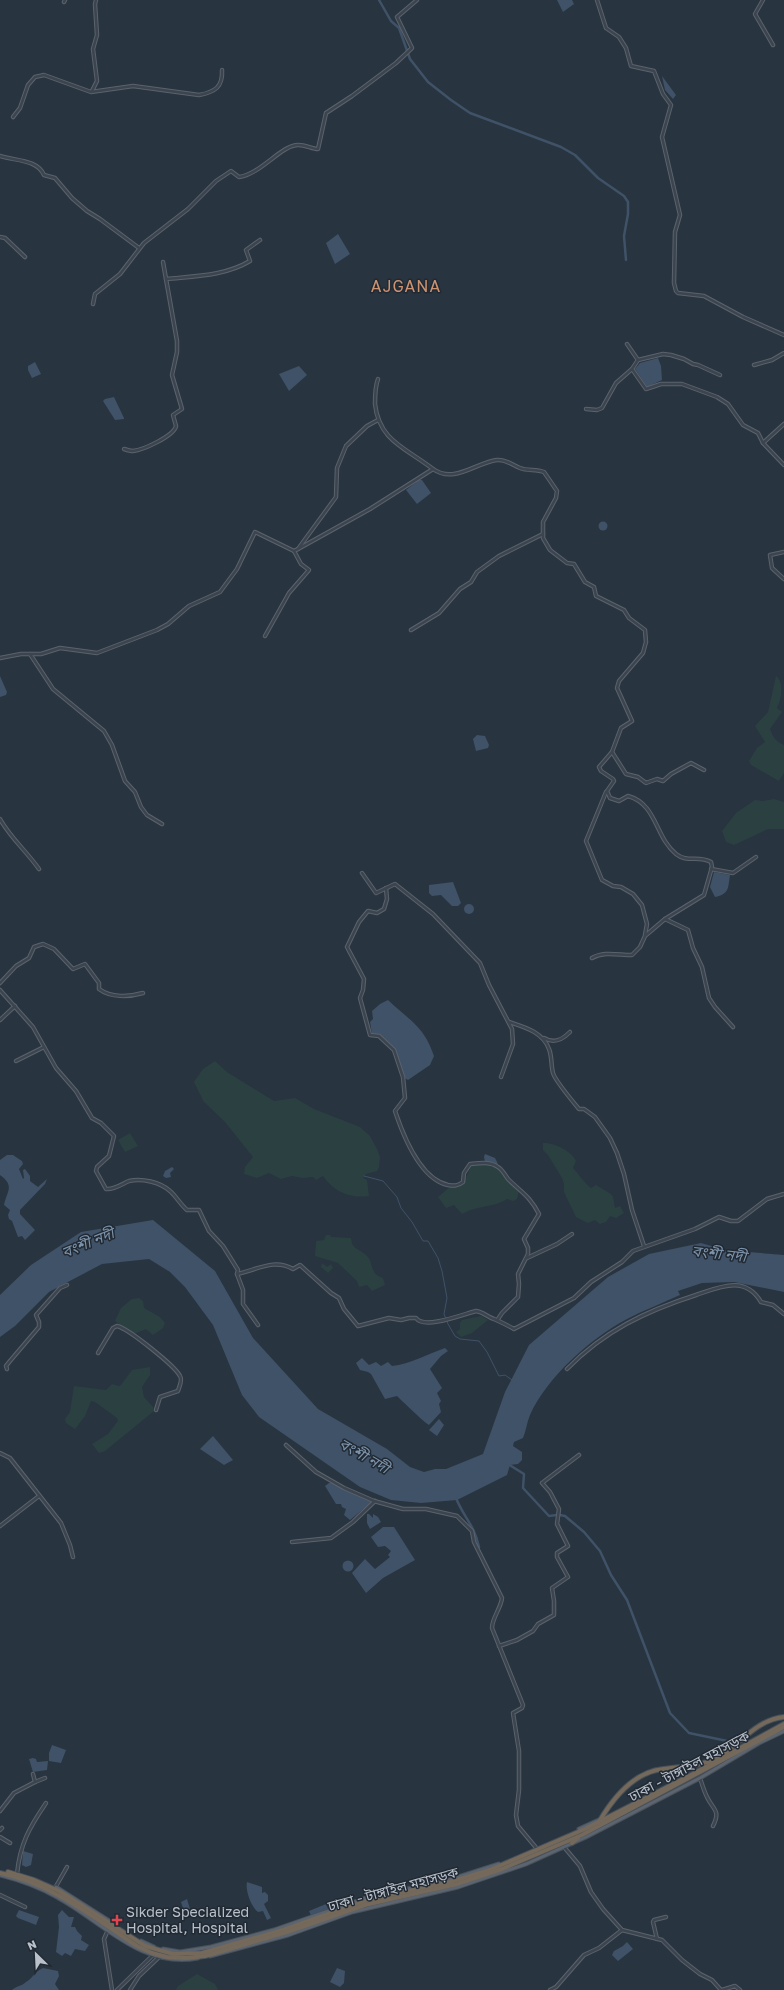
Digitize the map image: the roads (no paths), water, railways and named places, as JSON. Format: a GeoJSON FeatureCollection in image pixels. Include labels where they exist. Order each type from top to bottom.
{"type":"FeatureCollection","features":[{"type":"Feature","properties":{"kind":"highway"},"geometry":{"type":"LineString","coordinates":[[600,1822],[628,1785],[642,1775],[658,1769],[692,1766],[707,1762],[720,1756],[752,1730],[773,1720],[784,1717]]}},
{"type":"Feature","properties":{"kind":"highway","name":"ঢাকা - টাঙ্গাইল মহাসড়ক"},"geometry":{"type":"LineString","coordinates":[[756,1742],[784,1724]]}},
{"type":"Feature","properties":{"kind":"highway","name":"ঢাকা - টাঙ্গাইল মহাসড়ক"},"geometry":{"type":"LineString","coordinates":[[0,1873],[17,1874],[55,1888],[145,1946],[162,1952],[184,1955],[202,1953],[301,1924],[365,1902],[490,1869],[538,1850],[600,1822],[784,1727]]}},
{"type":"Feature","properties":{"kind":"highway","name":"ঢাকা - টাঙ্গাইল মহাসড়ক"},"geometry":{"type":"LineString","coordinates":[[0,1873],[24,1880],[51,1891],[108,1929],[152,1953],[167,1957],[186,1958],[215,1953],[303,1929],[365,1905],[458,1886],[503,1871],[582,1835],[600,1822]]}},
{"type":"Feature","properties":{"kind":"highway"},"geometry":{"type":"LineString","coordinates":[[600,1822],[613,1823]]}},
{"type":"Feature","properties":{"kind":"highway"},"geometry":{"type":"LineString","coordinates":[[572,1843],[582,1835]]}},
{"type":"Feature","properties":{"kind":"main road"},"geometry":{"type":"LineString","coordinates":[[503,1871],[564,1847],[613,1823],[700,1778],[756,1742],[784,1731]]}},
{"type":"Feature","properties":{"kind":"main road"},"geometry":{"type":"LineString","coordinates":[[108,1929],[152,1956],[158,1958],[188,1960],[215,1955],[303,1929]]}},
{"type":"Feature","properties":{"kind":"street"},"geometry":{"type":"LineString","coordinates":[[91,92],[97,81],[93,50],[96,35],[94,4],[96,0]]}},
{"type":"Feature","properties":{"kind":"street"},"geometry":{"type":"LineString","coordinates":[[94,304],[95,294],[120,274],[139,248],[162,227],[188,209],[216,181],[229,172],[233,172],[239,177],[244,176],[263,166],[289,147],[296,145],[318,149],[326,114],[352,96],[412,48],[397,17],[417,0]]}},
{"type":"Feature","properties":{"kind":"street"},"geometry":{"type":"LineString","coordinates":[[597,0],[606,28],[619,37],[626,48],[631,66],[654,71],[663,94],[670,102],[669,112],[662,137],[680,215],[675,232],[674,283],[676,291],[678,293],[704,296],[743,317],[784,335]]}},
{"type":"Feature","properties":{"kind":"street"},"geometry":{"type":"LineString","coordinates":[[763,0],[755,14],[773,45]]}},
{"type":"Feature","properties":{"kind":"street"},"geometry":{"type":"LineString","coordinates":[[13,116],[20,108],[28,85],[35,77],[44,75],[56,78],[91,92],[133,86],[199,95],[208,93],[219,86],[222,80],[222,70]]}},
{"type":"Feature","properties":{"kind":"street"},"geometry":{"type":"LineString","coordinates":[[0,156],[34,165],[42,170],[44,175],[55,178],[72,198],[87,211],[139,248]]}},
{"type":"Feature","properties":{"kind":"street"},"geometry":{"type":"LineString","coordinates":[[0,237],[6,238],[25,257]]}},
{"type":"Feature","properties":{"kind":"street"},"geometry":{"type":"LineString","coordinates":[[166,278],[207,275],[232,269],[250,261],[246,250],[260,240]]}},
{"type":"Feature","properties":{"kind":"street"},"geometry":{"type":"LineString","coordinates":[[124,449],[133,451],[159,441],[171,434],[176,426],[173,415],[182,408],[172,375],[177,352],[163,262]]}},
{"type":"Feature","properties":{"kind":"street"},"geometry":{"type":"LineString","coordinates":[[627,344],[638,360]]}},
{"type":"Feature","properties":{"kind":"street"},"geometry":{"type":"LineString","coordinates":[[754,365],[768,361],[784,353]]}},
{"type":"Feature","properties":{"kind":"street"},"geometry":{"type":"LineString","coordinates":[[586,409],[597,410],[602,408],[616,383],[638,360],[662,354],[670,355],[684,359],[693,364],[698,364],[720,375]]}},
{"type":"Feature","properties":{"kind":"street"},"geometry":{"type":"LineString","coordinates":[[632,368],[646,389],[661,384],[682,384],[722,400],[731,408],[743,426],[758,432],[763,443],[784,465]]}},
{"type":"Feature","properties":{"kind":"street"},"geometry":{"type":"LineString","coordinates":[[378,379],[375,394],[378,420],[382,430],[389,438],[439,473],[460,473],[497,460],[510,462],[521,469],[544,472],[557,491],[556,498],[544,522],[543,534],[546,545],[567,563],[574,564],[585,582],[594,587],[596,596],[624,610],[632,620],[645,630],[646,642],[643,653],[617,684],[617,692],[632,721],[621,728],[612,752],[599,767],[600,771],[614,779],[614,781],[607,791],[586,841],[602,880],[613,886],[621,887],[633,894],[642,905],[647,924],[645,936],[640,947],[632,955],[613,955],[604,953],[592,958]]}},
{"type":"Feature","properties":{"kind":"street"},"geometry":{"type":"LineString","coordinates":[[298,549],[336,497],[337,468],[346,446],[367,426],[378,420]]}},
{"type":"Feature","properties":{"kind":"street"},"geometry":{"type":"LineString","coordinates":[[763,443],[784,424]]}},
{"type":"Feature","properties":{"kind":"street"},"geometry":{"type":"LineString","coordinates":[[294,551],[370,509],[433,469]]}},
{"type":"Feature","properties":{"kind":"street"},"geometry":{"type":"LineString","coordinates":[[0,658],[30,653],[41,654],[60,648],[97,653],[157,630],[168,624],[189,606],[220,592],[237,569],[255,532],[294,551],[301,564],[308,570],[289,594],[265,636]]}},
{"type":"Feature","properties":{"kind":"street"},"geometry":{"type":"LineString","coordinates":[[411,630],[439,613],[460,589],[471,582],[477,572],[499,556],[543,534]]}},
{"type":"Feature","properties":{"kind":"street"},"geometry":{"type":"LineString","coordinates":[[784,552],[770,555],[772,568],[784,579]]}},
{"type":"Feature","properties":{"kind":"street"},"geometry":{"type":"LineString","coordinates":[[30,653],[52,688],[104,731],[112,744],[125,781],[135,792],[148,815],[162,824]]}},
{"type":"Feature","properties":{"kind":"street"},"geometry":{"type":"LineString","coordinates":[[612,752],[626,774],[638,777],[646,783],[656,779],[663,781],[671,774],[691,763],[704,770]]}},
{"type":"Feature","properties":{"kind":"street"},"geometry":{"type":"LineString","coordinates":[[607,791],[610,798],[615,800],[619,801],[628,796],[640,802],[650,812],[658,831],[675,854],[684,859],[699,858],[712,863],[704,895],[665,919],[645,936]]}},
{"type":"Feature","properties":{"kind":"street"},"geometry":{"type":"LineString","coordinates":[[0,819],[5,828],[26,850],[39,869]]}},
{"type":"Feature","properties":{"kind":"street"},"geometry":{"type":"LineString","coordinates":[[711,869],[733,873],[756,857]]}},
{"type":"Feature","properties":{"kind":"street"},"geometry":{"type":"LineString","coordinates":[[362,873],[376,892],[395,884],[433,914],[480,963],[512,1029],[513,1044],[501,1077]]}},
{"type":"Feature","properties":{"kind":"street"},"geometry":{"type":"LineString","coordinates":[[386,888],[387,899],[384,909],[377,912],[368,911],[359,922],[348,947],[364,979],[360,1000],[368,1020],[370,1035],[379,1036],[394,1050],[403,1077],[405,1098],[395,1112],[405,1137],[418,1162],[439,1181],[452,1185],[459,1184],[463,1182],[464,1172],[470,1164],[486,1163],[499,1168],[527,1195],[539,1214],[524,1239],[528,1248],[526,1258],[518,1274],[520,1284],[518,1297],[498,1319]]}},
{"type":"Feature","properties":{"kind":"street"},"geometry":{"type":"LineString","coordinates":[[665,919],[688,930],[693,948],[702,967],[709,998],[733,1027]]}},
{"type":"Feature","properties":{"kind":"street"},"geometry":{"type":"LineString","coordinates":[[0,983],[16,966],[29,958],[34,947],[44,944],[54,949],[73,969],[85,964],[99,983],[99,989],[102,991],[117,996],[131,996],[142,992]]}},
{"type":"Feature","properties":{"kind":"street"},"geometry":{"type":"LineString","coordinates":[[1,992],[33,1027],[56,1068],[76,1091],[92,1118],[101,1123],[114,1136],[109,1156],[97,1167],[96,1171],[106,1188],[142,1180],[156,1183],[170,1191],[187,1210],[199,1210],[209,1231],[238,1270],[236,1274],[242,1290],[244,1304],[258,1325]]}},
{"type":"Feature","properties":{"kind":"street"},"geometry":{"type":"LineString","coordinates":[[0,1020],[15,1006]]}},
{"type":"Feature","properties":{"kind":"street"},"geometry":{"type":"LineString","coordinates":[[509,1021],[530,1029],[546,1042],[550,1049],[553,1074],[579,1109],[584,1109],[595,1117],[616,1149],[624,1174],[632,1210],[644,1246]]}},
{"type":"Feature","properties":{"kind":"street"},"geometry":{"type":"LineString","coordinates":[[540,1036],[553,1041],[560,1040],[570,1032]]}},
{"type":"Feature","properties":{"kind":"street"},"geometry":{"type":"LineString","coordinates":[[16,1060],[44,1046]]}},
{"type":"Feature","properties":{"kind":"street"},"geometry":{"type":"LineString","coordinates":[[236,1274],[274,1263],[283,1263],[293,1269],[300,1265],[331,1293],[339,1298],[344,1309],[358,1326],[389,1318],[401,1320],[416,1318],[418,1321],[426,1323],[449,1319],[476,1311],[483,1312],[493,1319],[498,1319],[514,1329],[574,1298],[591,1282],[610,1272],[626,1259],[632,1251],[695,1230],[719,1217],[732,1221],[738,1221],[767,1199],[784,1194]]}},
{"type":"Feature","properties":{"kind":"street"},"geometry":{"type":"LineString","coordinates":[[526,1258],[557,1244],[572,1234]]}},
{"type":"Feature","properties":{"kind":"street"},"geometry":{"type":"LineString","coordinates":[[7,1369],[6,1366],[10,1360],[39,1327],[39,1322],[36,1315],[60,1288],[67,1285]]}},
{"type":"Feature","properties":{"kind":"street"},"geometry":{"type":"LineString","coordinates":[[567,1369],[594,1344],[646,1313],[717,1287],[747,1287],[758,1297],[761,1302],[773,1305],[784,1314]]}},
{"type":"Feature","properties":{"kind":"street"},"geometry":{"type":"LineString","coordinates":[[98,1353],[113,1328],[118,1326],[145,1342],[181,1376],[178,1391],[160,1397],[156,1410]]}},
{"type":"Feature","properties":{"kind":"street"},"geometry":{"type":"LineString","coordinates":[[286,1446],[316,1472],[344,1488],[375,1501],[403,1510],[426,1509],[450,1513],[457,1516],[468,1525],[502,1598],[498,1614],[492,1623],[499,1646],[523,1705],[522,1708],[513,1713],[519,1751],[519,1790],[516,1815],[518,1826],[538,1850]]}},
{"type":"Feature","properties":{"kind":"street"},"geometry":{"type":"LineString","coordinates":[[0,1453],[10,1458],[61,1523],[73,1557]]}},
{"type":"Feature","properties":{"kind":"street"},"geometry":{"type":"LineString","coordinates":[[499,1646],[517,1640],[533,1631],[538,1624],[554,1615],[552,1588],[568,1576],[557,1553],[568,1546],[557,1524],[559,1509],[550,1492],[542,1483],[579,1454]]}},
{"type":"Feature","properties":{"kind":"street"},"geometry":{"type":"LineString","coordinates":[[0,1526],[39,1496]]}},
{"type":"Feature","properties":{"kind":"street"},"geometry":{"type":"LineString","coordinates":[[292,1542],[331,1538],[354,1522],[375,1501]]}},
{"type":"Feature","properties":{"kind":"street"},"geometry":{"type":"LineString","coordinates":[[34,1774],[35,1782]]}},
{"type":"Feature","properties":{"kind":"street"},"geometry":{"type":"LineString","coordinates":[[0,1811],[14,1793],[45,1778]]}},
{"type":"Feature","properties":{"kind":"street"},"geometry":{"type":"LineString","coordinates":[[700,1778],[706,1795],[716,1810],[716,1820],[713,1826]]}},
{"type":"Feature","properties":{"kind":"street"},"geometry":{"type":"LineString","coordinates":[[17,1874],[24,1838],[46,1803]]}},
{"type":"Feature","properties":{"kind":"street"},"geometry":{"type":"LineString","coordinates":[[0,1837],[10,1843]]}},
{"type":"Feature","properties":{"kind":"street"},"geometry":{"type":"LineString","coordinates":[[564,1847],[580,1866],[591,1892],[603,1910],[622,1930],[662,1940],[694,1970],[712,1980],[722,1990],[735,1986],[740,1990]]}},
{"type":"Feature","properties":{"kind":"street"},"geometry":{"type":"LineString","coordinates":[[55,1888],[67,1867]]}},
{"type":"Feature","properties":{"kind":"street"},"geometry":{"type":"LineString","coordinates":[[0,1895],[25,1907]]}},
{"type":"Feature","properties":{"kind":"street"},"geometry":{"type":"LineString","coordinates":[[657,1939],[653,1922],[654,1920],[666,1917]]}},
{"type":"Feature","properties":{"kind":"street"},"geometry":{"type":"LineString","coordinates":[[108,1929],[104,1939],[112,1990]]}},
{"type":"Feature","properties":{"kind":"street"},"geometry":{"type":"LineString","coordinates":[[550,1990],[556,1987],[584,1955],[599,1948],[622,1930]]}},
{"type":"Feature","properties":{"kind":"street"},"geometry":{"type":"LineString","coordinates":[[117,1990],[152,1956]]}},
{"type":"Feature","properties":{"kind":"street"},"geometry":{"type":"LineString","coordinates":[[130,1990],[139,1976],[158,1958]]}},
{"type":"Feature","properties":{"kind":"water"},"geometry":{"type":"Polygon","coordinates":[[[557,0],[572,0],[574,4],[563,12],[557,0]]]}},
{"type":"Feature","properties":{"kind":"water"},"geometry":{"type":"Polygon","coordinates":[[[662,76],[676,95],[673,99],[665,90],[662,76]]]}},
{"type":"Feature","properties":{"kind":"water"},"geometry":{"type":"Polygon","coordinates":[[[338,234],[350,254],[335,264],[326,243],[338,234]]]}},
{"type":"Feature","properties":{"kind":"water"},"geometry":{"type":"Polygon","coordinates":[[[658,358],[661,366],[662,380],[647,387],[635,369],[640,363],[658,358]]]}},
{"type":"Feature","properties":{"kind":"water"},"geometry":{"type":"Polygon","coordinates":[[[35,362],[41,374],[32,378],[28,370],[28,366],[35,362]]]}},
{"type":"Feature","properties":{"kind":"water"},"geometry":{"type":"Polygon","coordinates":[[[299,366],[307,375],[289,391],[279,374],[299,366]]]}},
{"type":"Feature","properties":{"kind":"water"},"geometry":{"type":"Polygon","coordinates":[[[114,397],[124,419],[115,420],[103,401],[114,397]]]}},
{"type":"Feature","properties":{"kind":"water"},"geometry":{"type":"Polygon","coordinates":[[[419,480],[422,480],[431,493],[417,504],[406,490],[419,480]]]}},
{"type":"Feature","properties":{"kind":"water"},"geometry":{"type":"Polygon","coordinates":[[[603,521],[608,526],[603,531],[598,526],[603,521]]]}},
{"type":"Feature","properties":{"kind":"water"},"geometry":{"type":"Polygon","coordinates":[[[0,676],[7,692],[6,695],[0,697],[0,676]]]}},
{"type":"Feature","properties":{"kind":"water"},"geometry":{"type":"Polygon","coordinates":[[[477,735],[485,736],[489,745],[488,748],[476,751],[473,739],[477,735]]]}},
{"type":"Feature","properties":{"kind":"water"},"geometry":{"type":"Polygon","coordinates":[[[714,872],[730,875],[726,892],[715,897],[710,887],[714,872]]]}},
{"type":"Feature","properties":{"kind":"water"},"geometry":{"type":"Polygon","coordinates":[[[453,882],[461,903],[458,906],[452,906],[441,895],[432,896],[429,893],[429,885],[453,882]]]}},
{"type":"Feature","properties":{"kind":"water"},"geometry":{"type":"Polygon","coordinates":[[[467,904],[471,904],[473,905],[473,913],[467,914],[464,911],[464,907],[467,904]]]}},
{"type":"Feature","properties":{"kind":"water"},"geometry":{"type":"Polygon","coordinates":[[[388,1000],[410,1019],[421,1031],[426,1038],[434,1056],[430,1065],[408,1080],[403,1077],[394,1048],[378,1034],[372,1034],[370,1022],[373,1019],[372,1011],[380,1004],[388,1000]]]}},
{"type":"Feature","properties":{"kind":"water"},"geometry":{"type":"Polygon","coordinates":[[[485,1154],[495,1158],[498,1164],[485,1162],[485,1154]]]}},
{"type":"Feature","properties":{"kind":"water"},"geometry":{"type":"Polygon","coordinates":[[[7,1155],[13,1155],[22,1161],[23,1164],[19,1169],[23,1179],[23,1170],[25,1169],[30,1176],[30,1181],[38,1187],[47,1179],[45,1184],[20,1210],[20,1214],[35,1230],[25,1240],[22,1236],[18,1237],[12,1221],[9,1219],[8,1215],[10,1210],[4,1205],[9,1186],[5,1179],[0,1175],[0,1160],[7,1155]]]}},
{"type":"Feature","properties":{"kind":"water"},"geometry":{"type":"Polygon","coordinates":[[[172,1167],[174,1169],[170,1173],[171,1177],[166,1178],[163,1176],[165,1171],[172,1167]]]}},
{"type":"Feature","properties":{"kind":"water","name":"বংশী নদী"},"geometry":{"type":"Polygon","coordinates":[[[153,1220],[215,1271],[253,1338],[318,1409],[387,1449],[410,1467],[424,1472],[435,1469],[446,1469],[483,1454],[505,1392],[529,1345],[608,1277],[649,1254],[701,1243],[725,1250],[784,1255],[784,1292],[734,1282],[702,1283],[678,1291],[680,1295],[613,1327],[571,1360],[547,1387],[538,1401],[530,1415],[523,1438],[514,1442],[513,1446],[522,1452],[522,1460],[518,1464],[510,1465],[507,1475],[457,1500],[421,1503],[391,1500],[360,1487],[259,1417],[242,1395],[213,1325],[185,1287],[170,1272],[149,1259],[102,1264],[49,1292],[15,1326],[0,1337],[0,1295],[31,1265],[81,1232],[153,1220]]]}},
{"type":"Feature","properties":{"kind":"water"},"geometry":{"type":"Polygon","coordinates":[[[445,1348],[448,1351],[441,1356],[430,1369],[442,1388],[437,1393],[441,1401],[439,1404],[441,1412],[429,1425],[397,1396],[385,1399],[371,1374],[360,1370],[356,1363],[362,1358],[369,1365],[376,1362],[381,1366],[388,1362],[392,1366],[399,1365],[445,1348]]]}},
{"type":"Feature","properties":{"kind":"water"},"geometry":{"type":"Polygon","coordinates":[[[439,1419],[444,1425],[437,1436],[429,1430],[439,1419]]]}},
{"type":"Feature","properties":{"kind":"water"},"geometry":{"type":"Polygon","coordinates":[[[213,1436],[233,1460],[224,1465],[200,1449],[213,1436]]]}},
{"type":"Feature","properties":{"kind":"water"},"geometry":{"type":"Polygon","coordinates":[[[329,1483],[333,1483],[372,1502],[350,1520],[344,1515],[346,1509],[342,1507],[341,1504],[336,1504],[325,1486],[329,1483]]]}},
{"type":"Feature","properties":{"kind":"water"},"geometry":{"type":"Polygon","coordinates":[[[367,1514],[373,1518],[373,1514],[378,1517],[381,1522],[370,1529],[367,1523],[367,1514]]]}},
{"type":"Feature","properties":{"kind":"water"},"geometry":{"type":"Polygon","coordinates":[[[383,1527],[394,1527],[415,1560],[383,1578],[366,1593],[352,1573],[365,1559],[375,1569],[390,1557],[388,1555],[391,1551],[385,1546],[378,1547],[371,1537],[383,1527]]]}},
{"type":"Feature","properties":{"kind":"water"},"geometry":{"type":"Polygon","coordinates":[[[348,1560],[352,1562],[354,1566],[352,1570],[348,1572],[344,1570],[342,1566],[344,1562],[348,1560]]]}},
{"type":"Feature","properties":{"kind":"water"},"geometry":{"type":"Polygon","coordinates":[[[52,1745],[66,1750],[61,1763],[49,1761],[49,1753],[52,1745]]]}},
{"type":"Feature","properties":{"kind":"water"},"geometry":{"type":"Polygon","coordinates":[[[29,1759],[36,1759],[37,1762],[48,1761],[47,1770],[33,1772],[29,1759]]]}},
{"type":"Feature","properties":{"kind":"water"},"geometry":{"type":"Polygon","coordinates":[[[23,1851],[33,1854],[31,1865],[26,1867],[22,1865],[23,1851]]]}},
{"type":"Feature","properties":{"kind":"water"},"geometry":{"type":"Polygon","coordinates":[[[247,1882],[262,1887],[262,1893],[265,1892],[268,1895],[268,1901],[264,1904],[271,1918],[267,1920],[263,1911],[258,1912],[255,1910],[248,1894],[247,1882]]]}},
{"type":"Feature","properties":{"kind":"water"},"geometry":{"type":"Polygon","coordinates":[[[187,1899],[190,1909],[184,1911],[181,1902],[187,1899]]]}},
{"type":"Feature","properties":{"kind":"water"},"geometry":{"type":"Polygon","coordinates":[[[326,1904],[328,1909],[311,1916],[309,1911],[326,1904]]]}},
{"type":"Feature","properties":{"kind":"water"},"geometry":{"type":"Polygon","coordinates":[[[19,1910],[39,1917],[36,1925],[18,1918],[16,1916],[19,1910]]]}},
{"type":"Feature","properties":{"kind":"water"},"geometry":{"type":"Polygon","coordinates":[[[62,1910],[69,1917],[74,1917],[71,1927],[75,1927],[82,1936],[81,1940],[89,1945],[85,1951],[75,1949],[71,1956],[65,1953],[62,1956],[56,1952],[59,1927],[58,1915],[62,1910]]]}},
{"type":"Feature","properties":{"kind":"water"},"geometry":{"type":"Polygon","coordinates":[[[627,1942],[633,1949],[618,1961],[612,1955],[614,1951],[627,1942]]]}},
{"type":"Feature","properties":{"kind":"water"},"geometry":{"type":"Polygon","coordinates":[[[43,1968],[58,1971],[59,1976],[55,1984],[59,1990],[12,1990],[24,1983],[43,1968]]]}},
{"type":"Feature","properties":{"kind":"water"},"geometry":{"type":"Polygon","coordinates":[[[337,1968],[345,1971],[344,1983],[340,1987],[330,1982],[337,1968]]]}},
{"type":"Feature","properties":{"kind":"waterway"},"geometry":{"type":"LineString","coordinates":[[379,0],[391,21],[399,28],[410,59],[428,82],[470,113],[561,147],[575,155],[598,178],[624,196],[628,202],[628,214],[624,236],[626,260]]}},
{"type":"Feature","properties":{"kind":"waterway"},"geometry":{"type":"LineString","coordinates":[[364,1176],[383,1181],[397,1197],[401,1208],[412,1222],[423,1241],[428,1241],[438,1258],[447,1298],[444,1314],[455,1336],[460,1339],[479,1341],[487,1352],[499,1376],[505,1375],[512,1380]]}},
{"type":"Feature","properties":{"kind":"waterway"},"geometry":{"type":"LineString","coordinates":[[508,1464],[524,1474],[523,1488],[549,1516],[557,1515]]}},
{"type":"Feature","properties":{"kind":"waterway"},"geometry":{"type":"LineString","coordinates":[[456,1498],[472,1527],[479,1547]]}},
{"type":"Feature","properties":{"kind":"waterway"},"geometry":{"type":"LineString","coordinates":[[560,1515],[565,1516],[584,1532],[600,1551],[611,1575],[627,1600],[670,1713],[689,1733],[732,1742]]}},
{"type":"Feature","properties":{"kind":"place","name":"Sikder Specialized Hospital, Hospital"},"geometry":{"type":"Point","coordinates":[117,1920]}},
{"type":"Feature","properties":{"kind":"district","name":"AJGANA"},"geometry":{"type":"Point","coordinates":[406,286]}}]}
